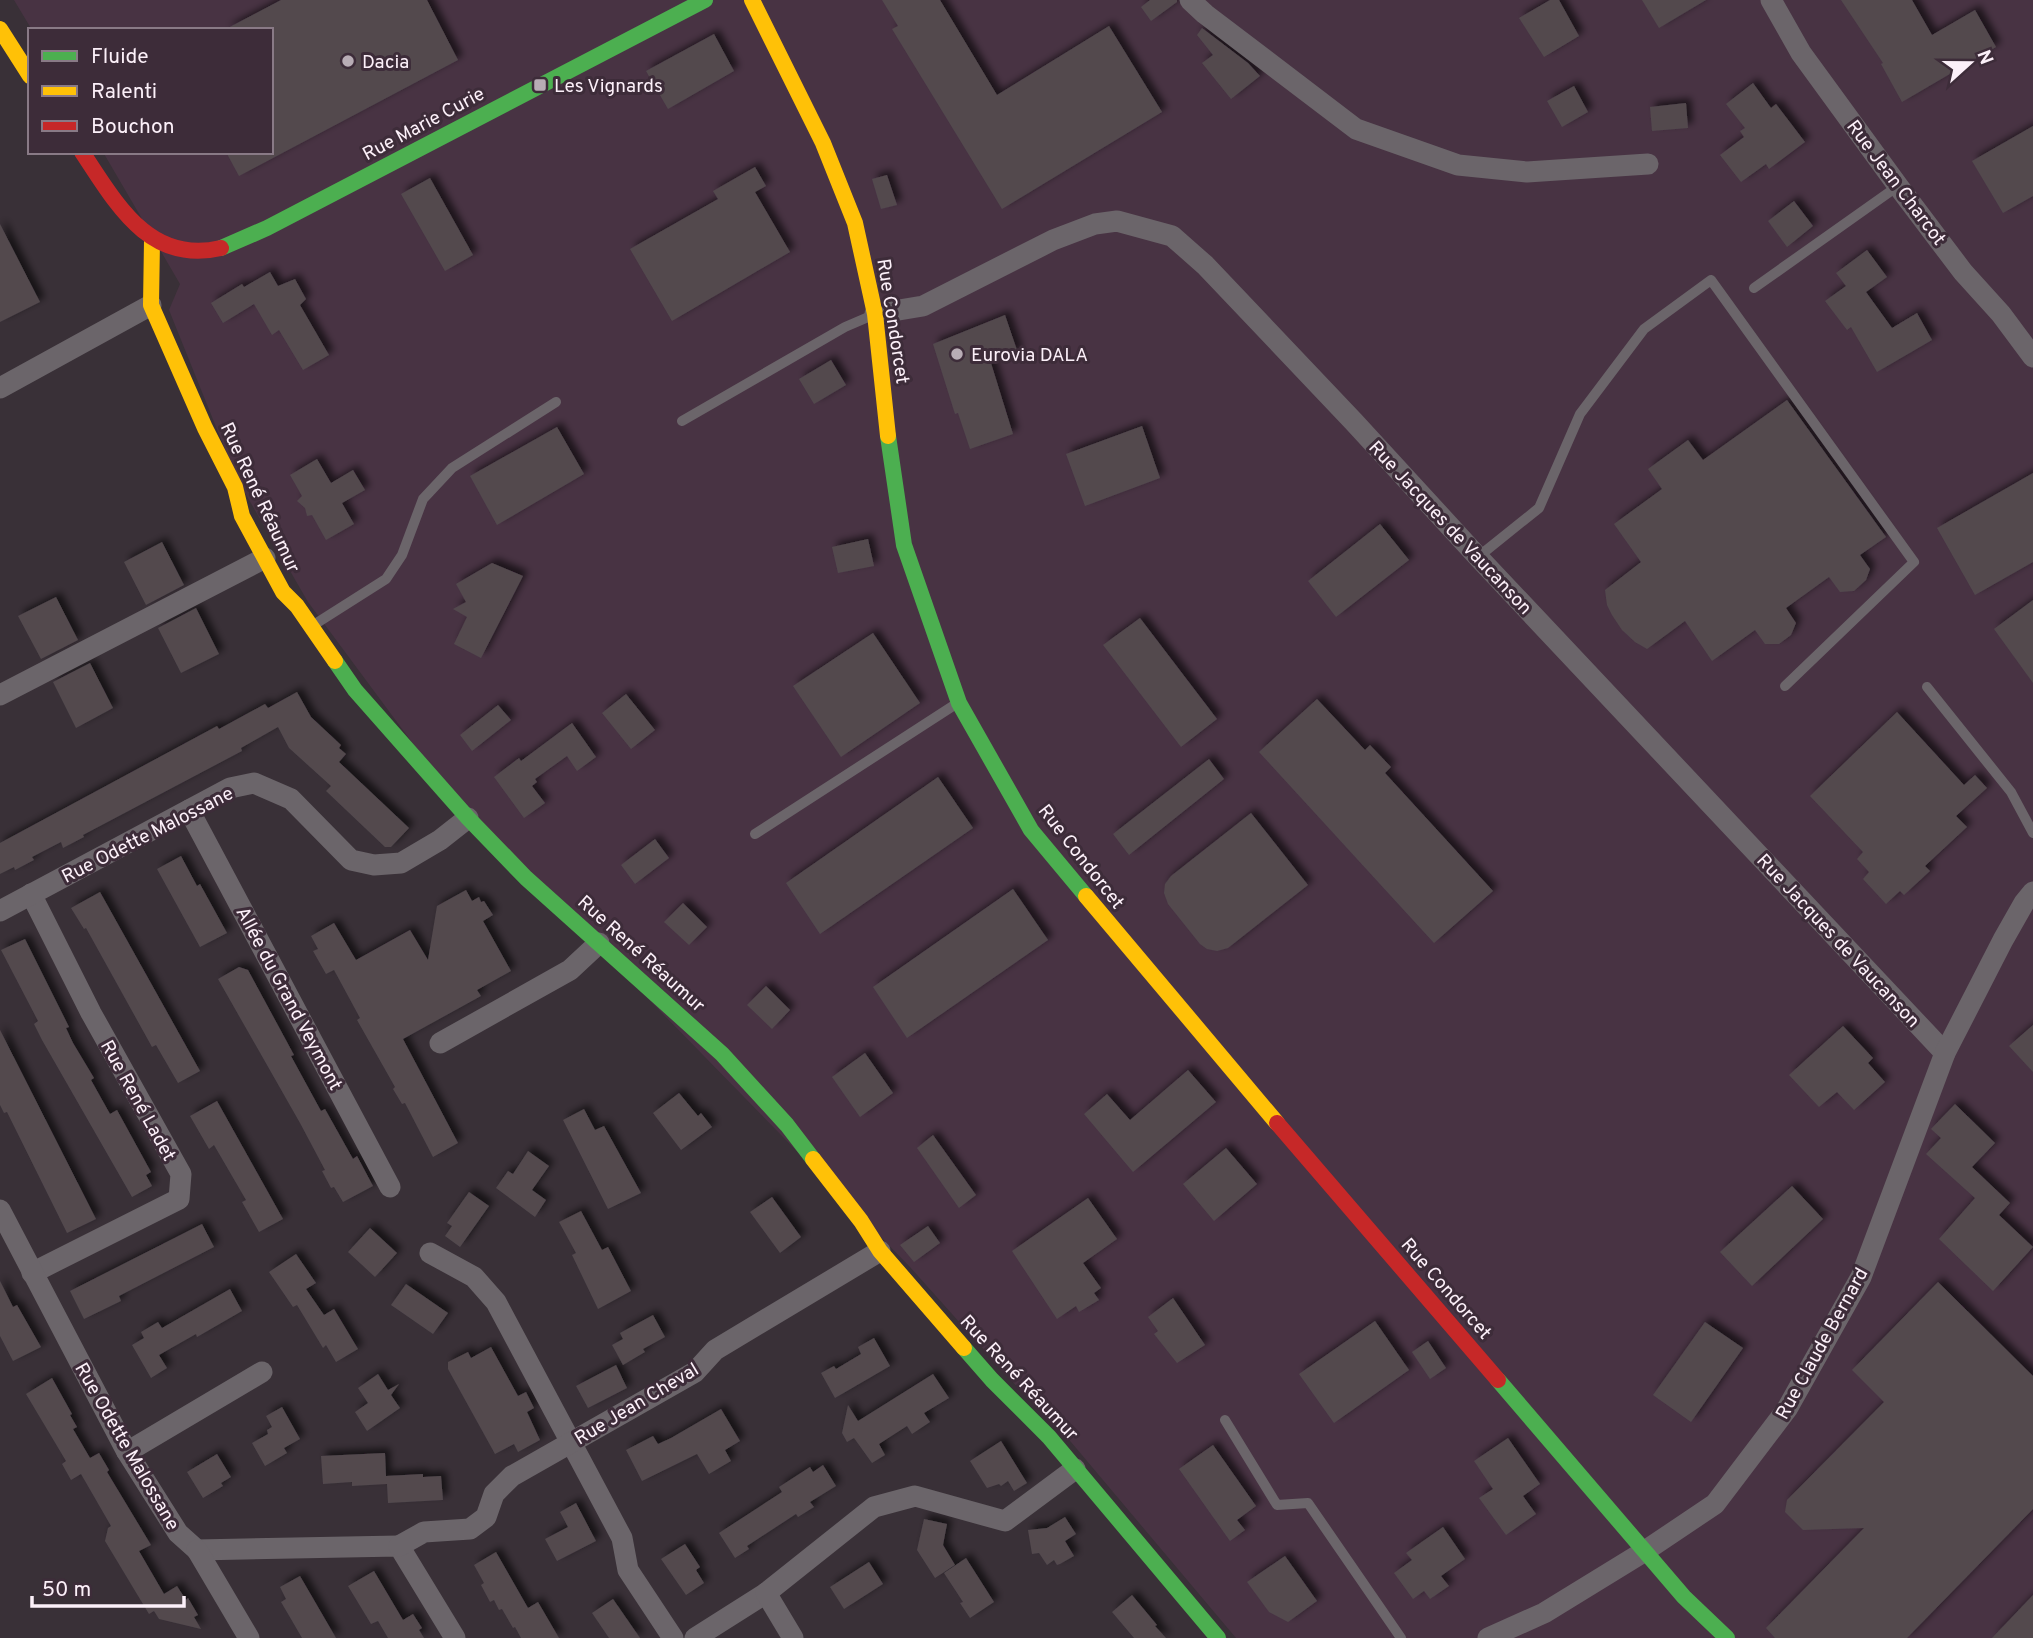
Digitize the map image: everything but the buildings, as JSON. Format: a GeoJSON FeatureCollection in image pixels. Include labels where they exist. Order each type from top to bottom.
{"type":"FeatureCollection","features":[{"type":"Feature","properties":{"kind":"street","name":"Rue Marie Curie"},"geometry":{"type":"LineString","coordinates":[[152,241],[189,250],[212,250],[232,244],[705,0]]}},
{"type":"Feature","properties":{"kind":"street","name":"Rue Condorcet"},"geometry":{"type":"LineString","coordinates":[[752,0],[823,143],[855,223],[875,314],[887,429],[904,545],[959,703],[1031,830],[1192,1023],[1644,1551],[1684,1597],[1727,1638]]}},
{"type":"Feature","properties":{"kind":"street"},"geometry":{"type":"LineString","coordinates":[[1190,0],[1356,129],[1458,165],[1527,172],[1648,164]]}},
{"type":"Feature","properties":{"kind":"street","name":"Rue Jean Charcot"},"geometry":{"type":"LineString","coordinates":[[1771,0],[1801,52],[1898,186],[1963,272],[2001,314],[2033,357]]}},
{"type":"Feature","properties":{"kind":"street"},"geometry":{"type":"LineString","coordinates":[[0,29],[5,41],[28,73]]}},
{"type":"Feature","properties":{"kind":"street"},"geometry":{"type":"LineString","coordinates":[[83,154],[134,225],[152,241]]}},
{"type":"Feature","properties":{"kind":"street","name":"Rue Jacques de Vaucanson"},"geometry":{"type":"LineString","coordinates":[[875,314],[923,306],[1053,240],[1095,224],[1117,220],[1172,236],[1205,265],[1945,1053]]}},
{"type":"Feature","properties":{"kind":"street","name":"Rue René Réaumur"},"geometry":{"type":"LineString","coordinates":[[152,241],[152,305],[205,429],[235,487],[242,516],[283,592],[297,606],[355,690],[468,818],[526,878],[722,1054],[787,1125],[861,1221],[880,1251],[992,1380],[1049,1437],[1218,1638]]}},
{"type":"Feature","properties":{"kind":"street"},"geometry":{"type":"LineString","coordinates":[[0,388],[152,305]]}},
{"type":"Feature","properties":{"kind":"street"},"geometry":{"type":"LineString","coordinates":[[0,695],[265,558]]}},
{"type":"Feature","properties":{"kind":"street","name":"Rue Odette Malossane"},"geometry":{"type":"LineString","coordinates":[[0,911],[230,789],[254,783],[290,799],[351,860],[374,865],[401,863],[440,840],[468,818]]}},
{"type":"Feature","properties":{"kind":"street","name":"Allée du Grand Veymont"},"geometry":{"type":"LineString","coordinates":[[189,810],[390,1186]]}},
{"type":"Feature","properties":{"kind":"street","name":"Rue Claude Bernard"},"geometry":{"type":"LineString","coordinates":[[1488,1638],[1544,1613],[1715,1504],[1787,1409],[1861,1277],[1945,1053],[2003,940],[2033,892]]}},
{"type":"Feature","properties":{"kind":"street","name":"Rue René Ladet"},"geometry":{"type":"LineString","coordinates":[[31,894],[91,1013],[181,1174],[179,1199],[32,1273]]}},
{"type":"Feature","properties":{"kind":"street"},"geometry":{"type":"LineString","coordinates":[[440,1044],[570,970],[599,943]]}},
{"type":"Feature","properties":{"kind":"street","name":"Rue Odette Malossane"},"geometry":{"type":"LineString","coordinates":[[0,1210],[127,1452],[177,1533],[197,1550],[249,1638]]}},
{"type":"Feature","properties":{"kind":"street","name":"Rue Jean Cheval"},"geometry":{"type":"LineString","coordinates":[[399,1546],[424,1532],[470,1529],[485,1517],[494,1494],[512,1476],[695,1372],[715,1350],[880,1251]]}},
{"type":"Feature","properties":{"kind":"street"},"geometry":{"type":"LineString","coordinates":[[430,1253],[474,1277],[496,1302],[622,1538],[628,1570],[673,1638]]}},
{"type":"Feature","properties":{"kind":"street"},"geometry":{"type":"LineString","coordinates":[[127,1452],[262,1372]]}},
{"type":"Feature","properties":{"kind":"street"},"geometry":{"type":"LineString","coordinates":[[695,1638],[766,1593],[874,1507],[915,1496],[1005,1521],[1075,1469]]}},
{"type":"Feature","properties":{"kind":"street"},"geometry":{"type":"LineString","coordinates":[[197,1550],[399,1546],[455,1638]]}},
{"type":"Feature","properties":{"kind":"street"},"geometry":{"type":"LineString","coordinates":[[766,1593],[793,1638]]}},
{"type":"Feature","properties":{"kind":"lane"},"geometry":{"type":"LineString","coordinates":[[1754,288],[1898,186]]}},
{"type":"Feature","properties":{"kind":"lane"},"geometry":{"type":"LineString","coordinates":[[1478,557],[1539,508],[1580,414],[1644,329],[1711,280],[1914,562],[1785,687]]}},
{"type":"Feature","properties":{"kind":"lane"},"geometry":{"type":"LineString","coordinates":[[682,421],[845,327],[875,314]]}},
{"type":"Feature","properties":{"kind":"lane"},"geometry":{"type":"LineString","coordinates":[[310,627],[386,579],[402,555],[423,499],[452,468],[556,402]]}},
{"type":"Feature","properties":{"kind":"lane"},"geometry":{"type":"LineString","coordinates":[[1927,687],[2011,792],[2033,833]]}},
{"type":"Feature","properties":{"kind":"lane"},"geometry":{"type":"LineString","coordinates":[[755,834],[959,703]]}},
{"type":"Feature","properties":{"kind":"lane"},"geometry":{"type":"LineString","coordinates":[[1225,1420],[1277,1505],[1308,1503],[1401,1638]]}},
{"type":"Feature","properties":{"kind":"shaded area"},"geometry":{"type":"Polygon","coordinates":[[[14,0],[2033,0],[2033,1638],[1236,1638],[1071,1442],[1021,1391],[910,1267],[457,803],[308,602],[237,479],[169,310],[180,284],[104,154],[273,154],[273,28],[31,28],[14,0]]]}},
{"type":"Feature","properties":{"kind":"traffic: fast"},"geometry":{"type":"LineString","coordinates":[[221,248],[267,228],[705,0]]}},
{"type":"Feature","properties":{"kind":"traffic: fast"},"geometry":{"type":"LineString","coordinates":[[888,436],[904,545],[959,703],[1031,830],[1086,896]]}},
{"type":"Feature","properties":{"kind":"traffic: fast"},"geometry":{"type":"LineString","coordinates":[[335,661],[355,690],[468,818],[526,878],[722,1054],[787,1125],[813,1159]]}},
{"type":"Feature","properties":{"kind":"traffic: fast"},"geometry":{"type":"LineString","coordinates":[[964,1348],[1049,1437],[1218,1638]]}},
{"type":"Feature","properties":{"kind":"traffic: fast"},"geometry":{"type":"LineString","coordinates":[[1498,1380],[1684,1597],[1727,1638]]}},
{"type":"Feature","properties":{"kind":"traffic: slow"},"geometry":{"type":"LineString","coordinates":[[752,0],[823,143],[855,223],[875,314],[888,436]]}},
{"type":"Feature","properties":{"kind":"traffic: slow"},"geometry":{"type":"LineString","coordinates":[[0,29],[28,73]]}},
{"type":"Feature","properties":{"kind":"traffic: slow"},"geometry":{"type":"LineString","coordinates":[[152,241],[151,305],[205,428],[235,487],[242,516],[283,592],[297,606],[335,661]]}},
{"type":"Feature","properties":{"kind":"traffic: slow"},"geometry":{"type":"LineString","coordinates":[[1086,896],[1277,1123]]}},
{"type":"Feature","properties":{"kind":"traffic: slow"},"geometry":{"type":"LineString","coordinates":[[813,1159],[861,1221],[880,1251],[964,1348]]}},
{"type":"Feature","properties":{"kind":"traffic: jam"},"geometry":{"type":"LineString","coordinates":[[83,154],[122,209],[137,226],[154,239],[174,247],[196,251],[221,248]]}},
{"type":"Feature","properties":{"kind":"traffic: jam"},"geometry":{"type":"LineString","coordinates":[[1277,1123],[1498,1380]]}},
{"type":"Feature","properties":{"kind":"place","name":"Dacia"},"geometry":{"type":"Point","coordinates":[348,61]}},
{"type":"Feature","properties":{"kind":"place","name":"Les Vignards"},"geometry":{"type":"Point","coordinates":[540,85]}},
{"type":"Feature","properties":{"kind":"place","name":"Eurovia DALA"},"geometry":{"type":"Point","coordinates":[957,354]}}]}
